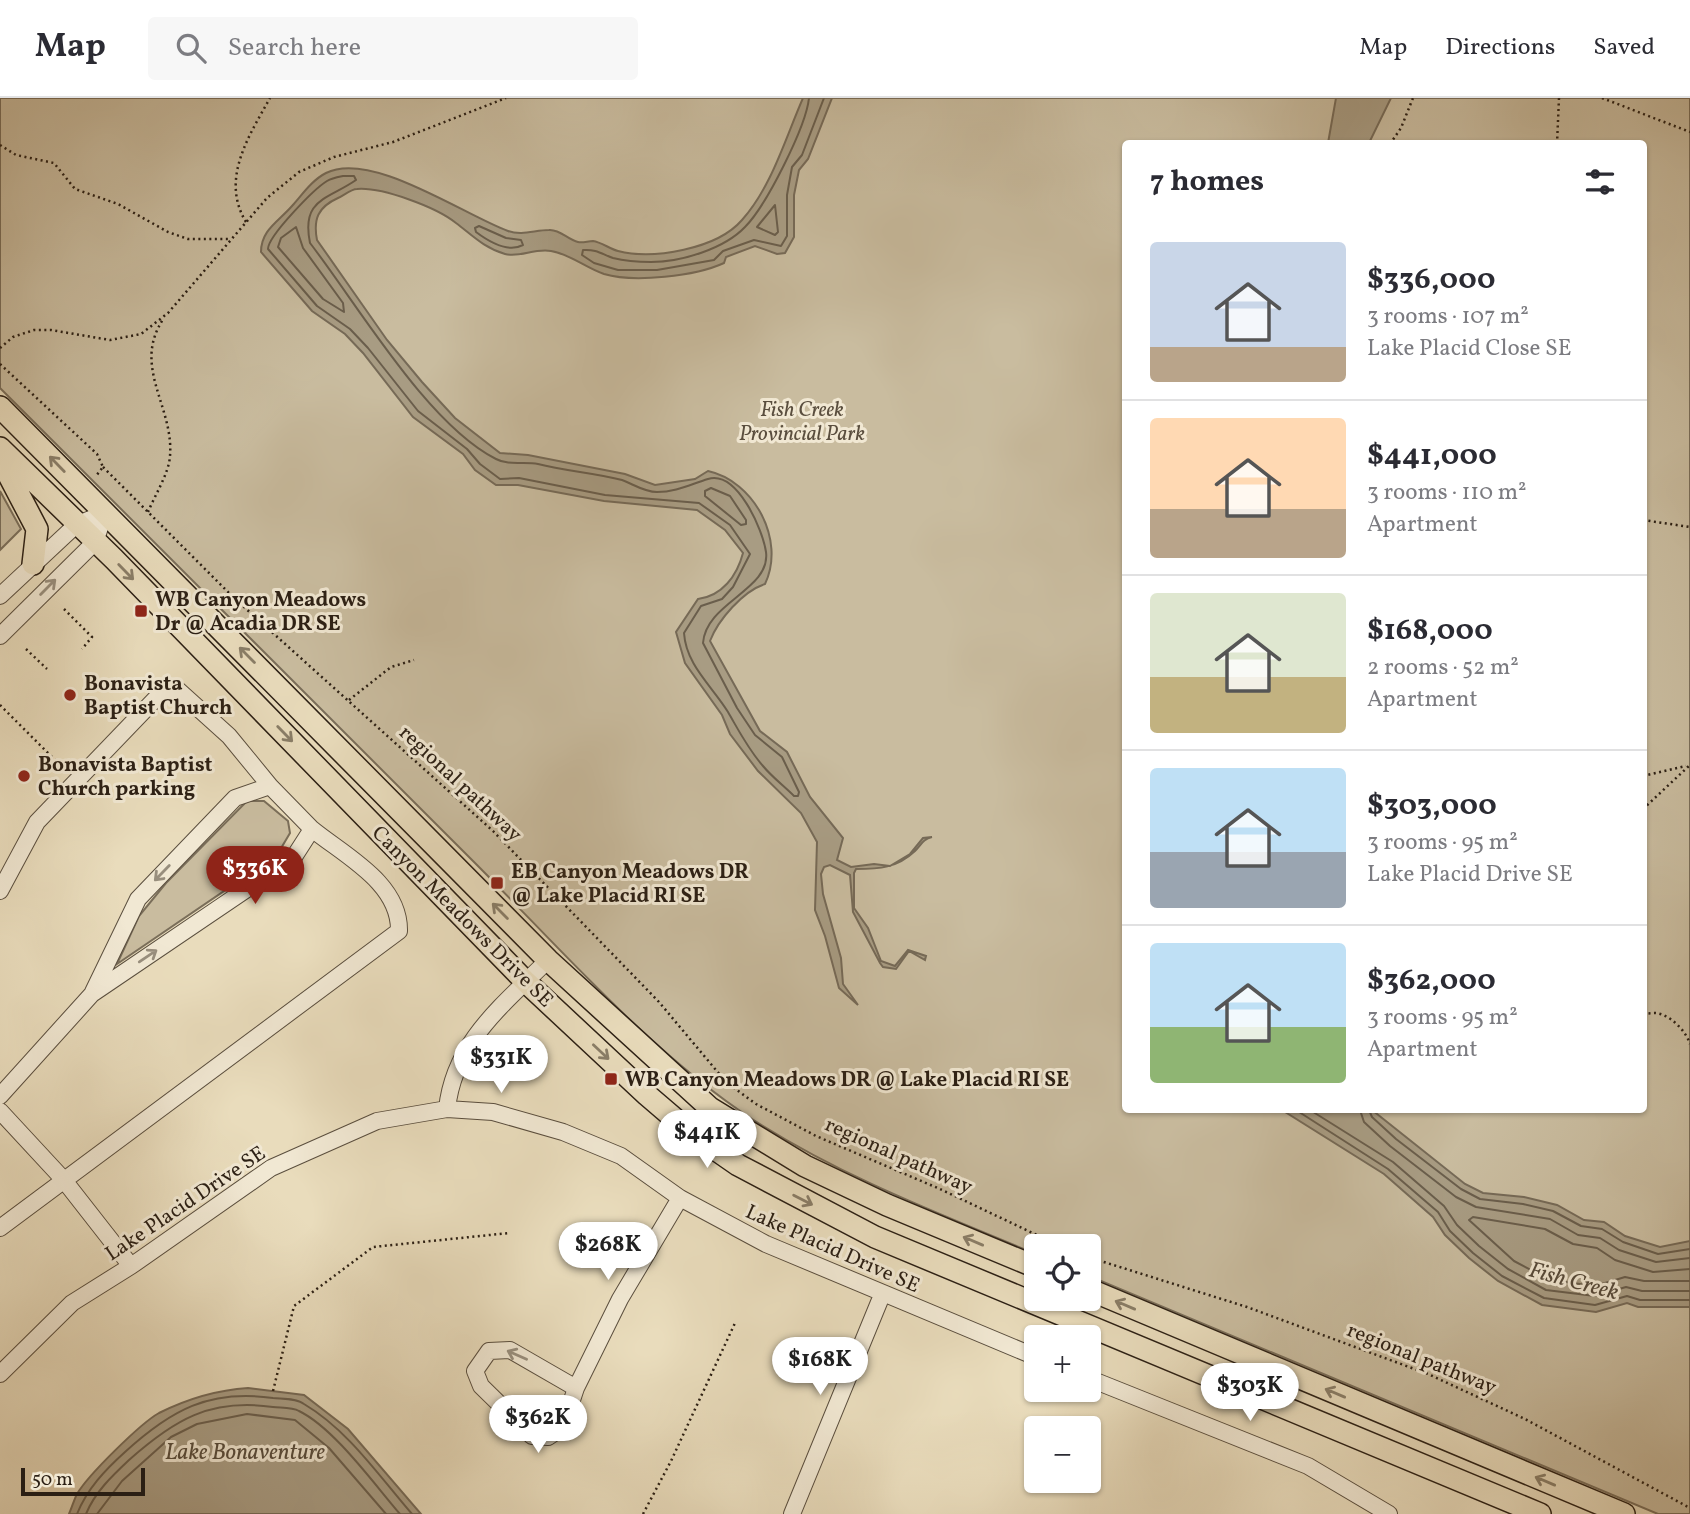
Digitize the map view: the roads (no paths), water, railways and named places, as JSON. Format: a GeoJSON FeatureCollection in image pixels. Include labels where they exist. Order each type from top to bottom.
{"type":"FeatureCollection","features":[{"type":"Feature","properties":{"kind":"main road","name":"Canyon Meadows Drive SE"},"geometry":{"type":"LineString","coordinates":[[0,407],[548,960],[710,1108],[755,1138],[805,1166],[887,1205],[1024,1262]]}},
{"type":"Feature","properties":{"kind":"main road","name":"Canyon Meadows Drive SE"},"geometry":{"type":"LineString","coordinates":[[0,448],[526,982],[689,1131],[738,1165],[875,1237],[1539,1514]]}},
{"type":"Feature","properties":{"kind":"main road"},"geometry":{"type":"LineString","coordinates":[[0,459],[17,485],[37,529],[33,564]]}},
{"type":"Feature","properties":{"kind":"main road"},"geometry":{"type":"LineString","coordinates":[[1101,1295],[1612,1512]]}},
{"type":"Feature","properties":{"kind":"street"},"geometry":{"type":"LineString","coordinates":[[0,596],[76,525],[105,513]]}},
{"type":"Feature","properties":{"kind":"street"},"geometry":{"type":"LineString","coordinates":[[0,636],[95,542],[105,513]]}},
{"type":"Feature","properties":{"kind":"street"},"geometry":{"type":"LineString","coordinates":[[0,891],[37,822],[161,693],[178,691],[229,736],[270,786],[312,829],[389,893],[399,916],[399,931],[0,1228]]}},
{"type":"Feature","properties":{"kind":"street"},"geometry":{"type":"LineString","coordinates":[[92,994],[138,899],[235,797],[270,786]]}},
{"type":"Feature","properties":{"kind":"street"},"geometry":{"type":"LineString","coordinates":[[0,1096],[92,994],[294,857],[312,829]]}},
{"type":"Feature","properties":{"kind":"street"},"geometry":{"type":"LineString","coordinates":[[447,1109],[449,1084],[461,1055],[504,1001],[548,960]]}},
{"type":"Feature","properties":{"kind":"street","name":"Lake Placid Drive SE"},"geometry":{"type":"LineString","coordinates":[[0,1374],[72,1303],[131,1266],[271,1168],[377,1121],[447,1109],[493,1112],[563,1132],[621,1156],[680,1198],[766,1244],[882,1295],[1024,1351]]}},
{"type":"Feature","properties":{"kind":"street"},"geometry":{"type":"LineString","coordinates":[[0,1111],[63,1179],[131,1266]]}},
{"type":"Feature","properties":{"kind":"street"},"geometry":{"type":"LineString","coordinates":[[576,1388],[510,1350],[489,1351],[475,1371],[481,1386],[532,1436],[548,1437],[563,1427],[576,1388],[620,1299],[680,1198]]}},
{"type":"Feature","properties":{"kind":"street"},"geometry":{"type":"LineString","coordinates":[[792,1514],[882,1295]]}},
{"type":"Feature","properties":{"kind":"street"},"geometry":{"type":"LineString","coordinates":[[1101,1383],[1308,1466],[1389,1514]]}},
{"type":"Feature","properties":{"kind":"water"},"geometry":{"type":"Polygon","coordinates":[[[803,98],[832,98],[808,159],[799,170],[794,195],[794,237],[785,253],[777,254],[755,246],[726,257],[724,263],[712,268],[665,277],[617,277],[551,251],[505,254],[484,245],[436,211],[408,199],[368,189],[352,190],[326,205],[318,214],[316,233],[317,240],[387,340],[422,382],[455,418],[500,453],[528,455],[625,474],[655,485],[695,479],[708,471],[725,477],[752,500],[762,515],[771,549],[765,584],[748,593],[732,607],[710,641],[760,731],[787,752],[810,797],[843,838],[837,860],[851,867],[874,864],[889,866],[856,869],[854,873],[854,908],[868,928],[881,961],[895,966],[908,950],[926,956],[925,960],[909,951],[896,969],[883,967],[853,912],[850,875],[830,865],[824,867],[821,874],[823,894],[841,958],[843,984],[858,1005],[839,988],[815,910],[817,842],[801,813],[758,771],[730,734],[722,715],[685,663],[676,632],[698,599],[721,589],[737,569],[743,553],[725,530],[697,510],[604,501],[518,485],[496,485],[475,470],[463,454],[413,417],[363,353],[345,334],[312,311],[261,252],[267,232],[312,184],[326,173],[345,168],[367,170],[392,177],[508,231],[523,233],[553,230],[578,242],[593,241],[615,250],[632,253],[684,250],[717,238],[742,220],[770,177],[803,98]]]}},
{"type":"Feature","properties":{"kind":"water"},"geometry":{"type":"Polygon","coordinates":[[[1336,98],[1391,98],[1370,140],[1329,140],[1336,98]]]}},
{"type":"Feature","properties":{"kind":"water"},"geometry":{"type":"Polygon","coordinates":[[[932,837],[908,857],[892,865],[910,854],[923,838],[932,837]]]}},
{"type":"Feature","properties":{"kind":"water","name":"Fish Creek"},"geometry":{"type":"Polygon","coordinates":[[[1287,1113],[1376,1113],[1465,1184],[1483,1193],[1524,1197],[1557,1205],[1584,1220],[1604,1222],[1625,1236],[1660,1247],[1690,1241],[1690,1307],[1638,1307],[1627,1303],[1596,1312],[1542,1305],[1498,1281],[1469,1258],[1445,1235],[1433,1217],[1384,1174],[1287,1113]]]}},
{"type":"Feature","properties":{"kind":"water","name":"Lake Bonaventure"},"geometry":{"type":"Polygon","coordinates":[[[248,1388],[304,1395],[348,1429],[421,1514],[69,1514],[77,1494],[92,1475],[128,1438],[159,1413],[191,1399],[248,1388]]]}},
{"type":"Feature","properties":{"kind":"place","name":"WB Canyon Meadows Dr @ Acadia DR SE"},"geometry":{"type":"Point","coordinates":[141,611]}},
{"type":"Feature","properties":{"kind":"place","name":"Bonavista Baptist Church"},"geometry":{"type":"Point","coordinates":[70,695]}},
{"type":"Feature","properties":{"kind":"place","name":"Bonavista Baptist Church parking"},"geometry":{"type":"Point","coordinates":[24,776]}},
{"type":"Feature","properties":{"kind":"place","name":"EB Canyon Meadows DR @ Lake Placid RI SE"},"geometry":{"type":"Point","coordinates":[497,883]}},
{"type":"Feature","properties":{"kind":"place","name":"WB Canyon Meadows DR @ Lake Placid RI SE"},"geometry":{"type":"Point","coordinates":[611,1079]}},
{"type":"Feature","properties":{"kind":"park label","name":"Fish Creek Provincial Park"},"geometry":{"type":"Point","coordinates":[802,421]}}]}
